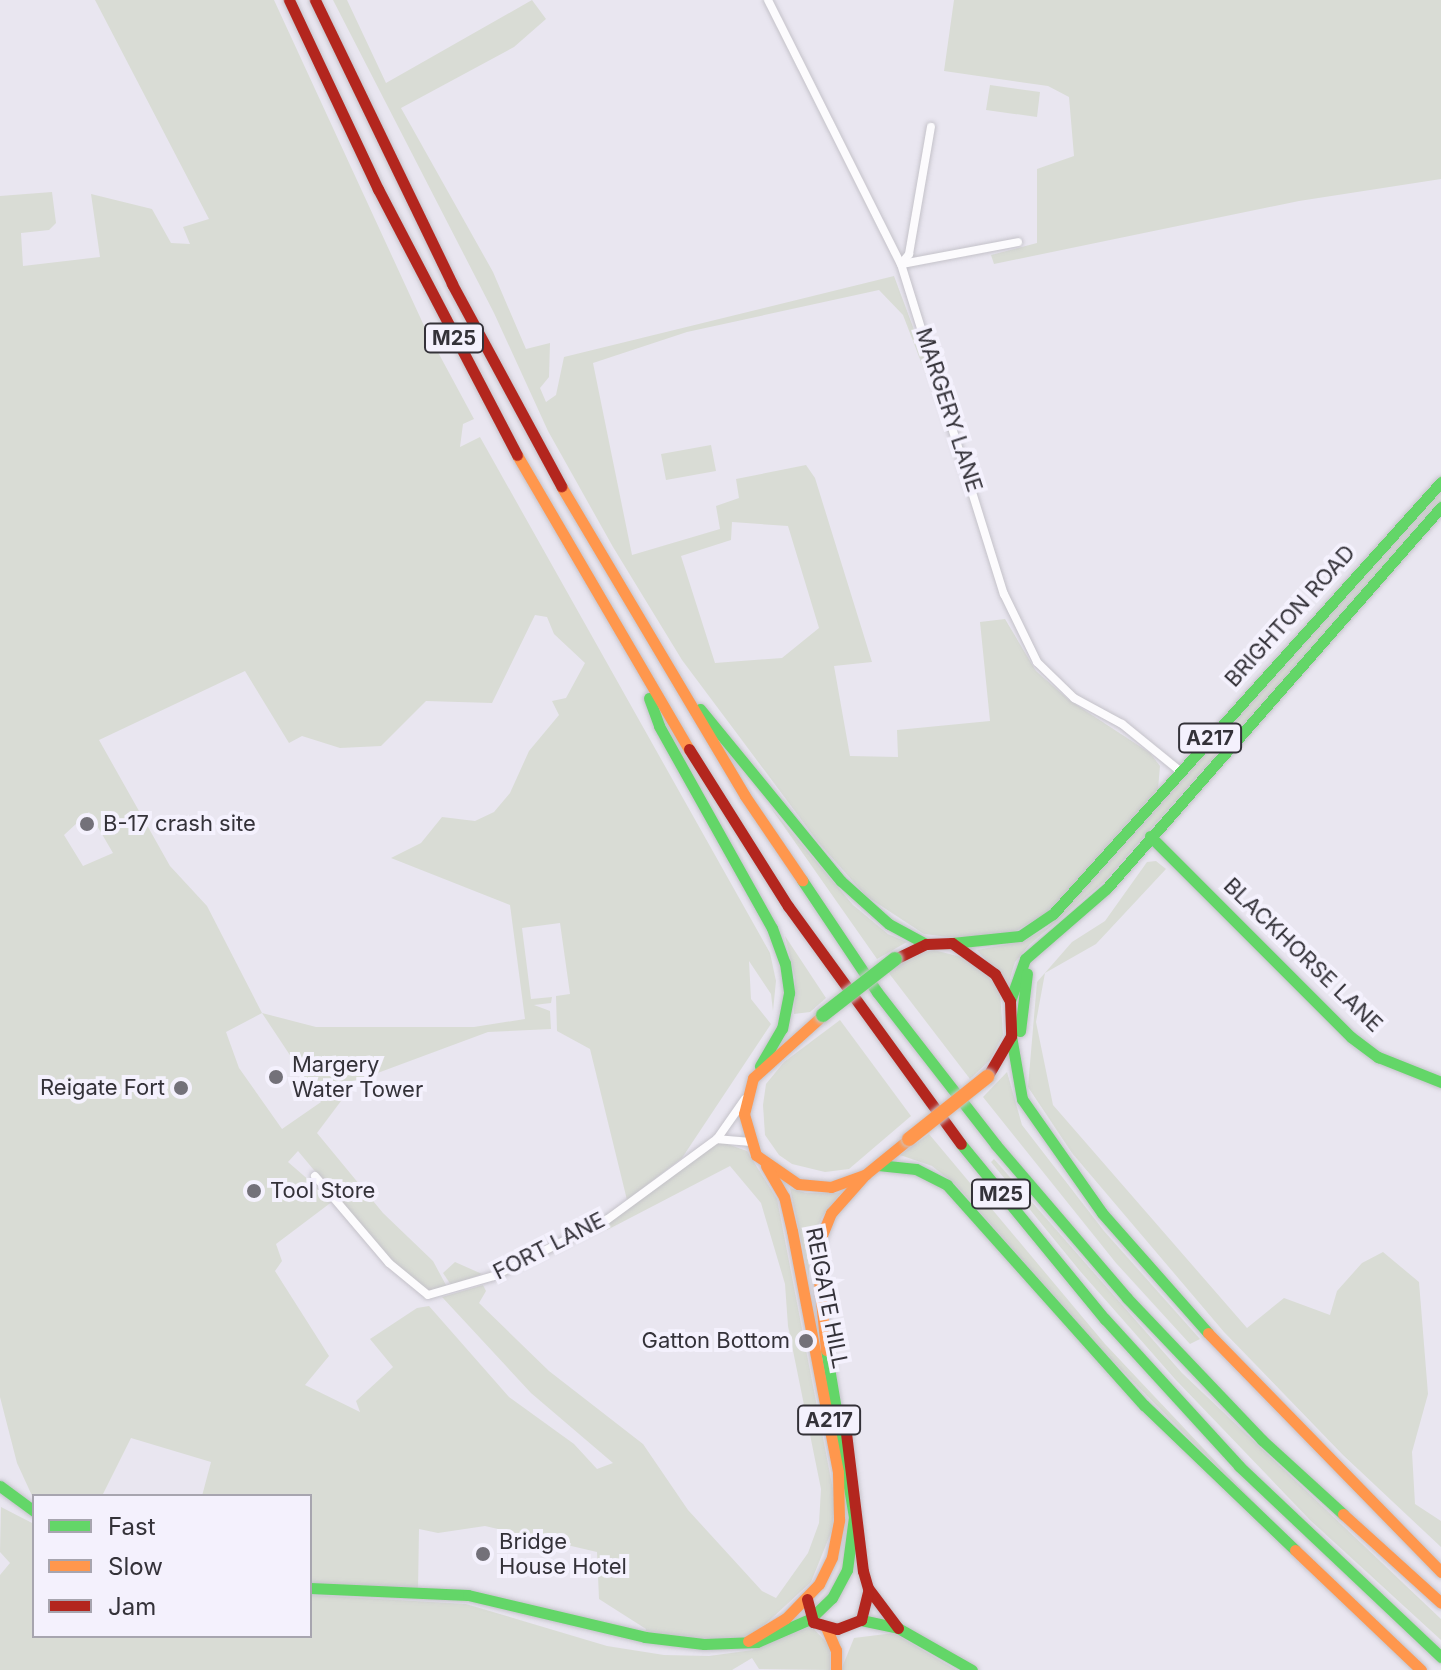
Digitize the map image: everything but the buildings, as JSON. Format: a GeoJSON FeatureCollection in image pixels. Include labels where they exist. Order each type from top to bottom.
{"type":"FeatureCollection","features":[{"type":"Feature","properties":{"kind":"main road","name":"M25"},"geometry":{"type":"LineString","coordinates":[[289,0],[450,331],[637,667],[805,931],[1014,1210],[1105,1319],[1239,1466],[1441,1657]]}},
{"type":"Feature","properties":{"kind":"main road","name":"M25"},"geometry":{"type":"LineString","coordinates":[[315,0],[489,356],[658,656],[816,904],[996,1145],[1206,1383],[1441,1603]]}},
{"type":"Feature","properties":{"kind":"main road","name":"BRIGHTON ROAD"},"geometry":{"type":"LineString","coordinates":[[926,944],[992,943],[1037,927],[1181,772],[1441,482]]}},
{"type":"Feature","properties":{"kind":"main road","name":"BRIGHTON ROAD"},"geometry":{"type":"LineString","coordinates":[[1010,1001],[1025,959],[1069,923],[1150,836],[1441,507]]}},
{"type":"Feature","properties":{"kind":"main road","name":"M25"},"geometry":{"type":"LineString","coordinates":[[658,656],[841,881],[889,924],[926,944]]}},
{"type":"Feature","properties":{"kind":"main road","name":"M25"},"geometry":{"type":"LineString","coordinates":[[637,667],[659,726],[756,898],[785,963],[789,993],[782,1028],[760,1066]]}},
{"type":"Feature","properties":{"kind":"main road","name":"BLACKHORSE LANE"},"geometry":{"type":"LineString","coordinates":[[1150,836],[1351,1037],[1388,1062],[1441,1082]]}},
{"type":"Feature","properties":{"kind":"main road"},"geometry":{"type":"LineString","coordinates":[[1017,1077],[1023,982],[1069,923]]}},
{"type":"Feature","properties":{"kind":"main road"},"geometry":{"type":"LineString","coordinates":[[952,943],[986,964],[1010,1001],[1011,1036],[1022,1099],[1052,1149],[1144,1264],[1301,1435],[1441,1572]]}},
{"type":"Feature","properties":{"kind":"main road"},"geometry":{"type":"LineString","coordinates":[[750,1142],[746,1099],[760,1066],[895,959],[926,944]]}},
{"type":"Feature","properties":{"kind":"main road"},"geometry":{"type":"LineString","coordinates":[[766,1166],[798,1184],[821,1188],[872,1170],[987,1077],[1011,1036]]}},
{"type":"Feature","properties":{"kind":"main road","name":"REIGATE HILL"},"geometry":{"type":"LineString","coordinates":[[745,1643],[807,1599],[832,1557],[839,1520],[838,1472],[784,1197],[750,1142]]}},
{"type":"Feature","properties":{"kind":"main road","name":"M25"},"geometry":{"type":"LineString","coordinates":[[872,1170],[916,1169],[947,1185],[1144,1405],[1421,1670]]}},
{"type":"Feature","properties":{"kind":"main road","name":"REIGATE HILL"},"geometry":{"type":"LineString","coordinates":[[312,1588],[468,1595],[645,1637],[745,1643],[776,1637],[810,1619],[840,1585],[853,1538],[853,1501],[825,1336],[816,1250],[831,1213],[872,1170]]}},
{"type":"Feature","properties":{"kind":"main road"},"geometry":{"type":"LineString","coordinates":[[825,1336],[853,1471],[869,1606],[836,1650]]}},
{"type":"Feature","properties":{"kind":"main road"},"geometry":{"type":"LineString","coordinates":[[0,1486],[32,1510]]}},
{"type":"Feature","properties":{"kind":"main road"},"geometry":{"type":"LineString","coordinates":[[868,1588],[898,1628]]}},
{"type":"Feature","properties":{"kind":"main road"},"geometry":{"type":"LineString","coordinates":[[807,1599],[810,1619],[826,1627],[857,1623],[898,1628],[972,1670]]}},
{"type":"Feature","properties":{"kind":"main road"},"geometry":{"type":"LineString","coordinates":[[826,1627],[836,1650],[836,1670]]}},
{"type":"Feature","properties":{"kind":"street","name":"MARGERY LANE"},"geometry":{"type":"LineString","coordinates":[[768,0],[901,264],[1004,594],[1037,662],[1074,698],[1122,724],[1181,772]]}},
{"type":"Feature","properties":{"kind":"street"},"geometry":{"type":"LineString","coordinates":[[901,264],[909,254],[931,127]]}},
{"type":"Feature","properties":{"kind":"street"},"geometry":{"type":"LineString","coordinates":[[901,264],[1018,242]]}},
{"type":"Feature","properties":{"kind":"street","name":"FORT LANE"},"geometry":{"type":"LineString","coordinates":[[315,1176],[389,1263],[428,1295],[494,1276],[608,1219],[717,1139],[746,1099]]}},
{"type":"Feature","properties":{"kind":"street"},"geometry":{"type":"LineString","coordinates":[[717,1139],[750,1142]]}},
{"type":"Feature","properties":{"kind":"shaded area"},"geometry":{"type":"Polygon","coordinates":[[[95,0],[274,0],[426,330],[474,419],[463,424],[460,447],[480,437],[770,953],[776,981],[773,1011],[771,994],[749,961],[751,999],[771,1024],[682,1158],[627,1200],[590,1049],[557,1031],[556,996],[570,994],[560,923],[522,928],[531,999],[552,997],[551,1003],[534,1005],[550,1011],[551,1029],[488,1032],[356,1081],[317,1133],[383,1213],[433,1261],[447,1287],[429,1292],[395,1267],[298,1151],[288,1162],[333,1201],[276,1244],[282,1261],[275,1271],[329,1356],[305,1385],[360,1412],[356,1401],[393,1367],[370,1339],[417,1308],[429,1306],[509,1397],[574,1444],[597,1469],[613,1463],[531,1393],[442,1297],[483,1285],[486,1291],[479,1303],[549,1371],[643,1444],[688,1510],[762,1591],[776,1598],[808,1553],[819,1523],[821,1489],[788,1326],[785,1284],[761,1203],[730,1166],[607,1230],[607,1221],[719,1141],[747,1151],[777,1199],[835,1500],[832,1530],[811,1582],[745,1643],[645,1637],[646,1629],[599,1599],[597,1552],[485,1526],[438,1533],[419,1529],[418,1590],[312,1588],[312,1494],[203,1494],[211,1462],[131,1438],[103,1494],[32,1496],[17,1463],[0,1397],[0,196],[52,192],[56,223],[49,230],[21,233],[23,266],[100,257],[91,194],[152,209],[171,243],[190,244],[183,227],[209,219],[95,0]],[[535,615],[492,703],[426,701],[381,746],[340,748],[302,736],[289,743],[245,671],[99,740],[170,866],[207,906],[262,1013],[316,1027],[474,1027],[525,1019],[510,905],[391,858],[421,843],[442,817],[475,821],[494,812],[510,793],[529,751],[559,715],[552,701],[566,698],[585,663],[554,634],[547,617],[535,615]],[[89,812],[64,835],[83,866],[113,853],[89,812]],[[262,1013],[226,1032],[239,1068],[282,1129],[321,1102],[262,1013]]]}},
{"type":"Feature","properties":{"kind":"shaded area"},"geometry":{"type":"Polygon","coordinates":[[[333,0],[347,0],[386,83],[532,0],[546,19],[514,47],[401,108],[493,272],[526,349],[550,343],[549,377],[540,388],[546,402],[556,395],[564,357],[894,276],[952,432],[948,432],[903,315],[879,290],[687,332],[593,363],[632,555],[720,529],[716,506],[739,498],[736,479],[806,465],[815,478],[872,662],[834,666],[850,756],[898,757],[897,730],[990,721],[980,622],[1005,619],[1036,671],[1069,700],[1150,753],[1160,766],[1158,789],[1049,912],[1012,933],[957,938],[924,934],[866,896],[818,842],[682,660],[613,547],[548,431],[494,313],[333,0]],[[732,522],[731,540],[681,556],[715,663],[782,658],[819,628],[788,526],[732,522]]]}},
{"type":"Feature","properties":{"kind":"shaded area"},"geometry":{"type":"Polygon","coordinates":[[[954,0],[1441,0],[1441,179],[1299,201],[994,264],[991,255],[1037,243],[1037,169],[1074,156],[1069,97],[1048,86],[944,71],[954,0]]]}},
{"type":"Feature","properties":{"kind":"shaded area"},"geometry":{"type":"Polygon","coordinates":[[[990,85],[1040,92],[1037,117],[986,110],[990,85]]]}},
{"type":"Feature","properties":{"kind":"shaded area"},"geometry":{"type":"Polygon","coordinates":[[[711,445],[716,471],[666,480],[661,454],[711,445]]]}},
{"type":"Feature","properties":{"kind":"shaded area"},"geometry":{"type":"Polygon","coordinates":[[[1441,491],[1441,501],[1105,881],[1030,944],[1015,962],[1008,985],[977,950],[1024,941],[1048,927],[1441,491]]]}},
{"type":"Feature","properties":{"kind":"shaded area"},"geometry":{"type":"Polygon","coordinates":[[[771,808],[853,905],[888,934],[907,942],[877,959],[771,808]]]}},
{"type":"Feature","properties":{"kind":"shaded area"},"geometry":{"type":"Polygon","coordinates":[[[1156,861],[1166,869],[1096,944],[1045,973],[1036,1022],[1053,1105],[1247,1328],[1284,1298],[1330,1315],[1337,1291],[1362,1263],[1383,1252],[1419,1282],[1428,1394],[1412,1452],[1415,1504],[1441,1521],[1441,1547],[1343,1455],[1224,1332],[1072,1153],[1028,1087],[1037,982],[1072,942],[1105,921],[1147,862],[1156,861]]]}},
{"type":"Feature","properties":{"kind":"shaded area"},"geometry":{"type":"Polygon","coordinates":[[[785,936],[826,998],[810,1012],[794,1014],[795,978],[785,936]]]}},
{"type":"Feature","properties":{"kind":"shaded area"},"geometry":{"type":"Polygon","coordinates":[[[934,950],[965,958],[988,974],[1000,992],[1003,1035],[990,1060],[970,1079],[888,972],[914,954],[934,950]]]}},
{"type":"Feature","properties":{"kind":"shaded area"},"geometry":{"type":"Polygon","coordinates":[[[840,1020],[911,1116],[849,1169],[825,1172],[792,1164],[779,1155],[765,1135],[763,1105],[766,1084],[784,1062],[840,1020]]]}},
{"type":"Feature","properties":{"kind":"shaded area"},"geometry":{"type":"Polygon","coordinates":[[[1007,1072],[1022,1125],[1104,1231],[1200,1339],[1190,1344],[1116,1263],[983,1097],[1007,1072]]]}},
{"type":"Feature","properties":{"kind":"shaded area"},"geometry":{"type":"Polygon","coordinates":[[[929,1134],[1105,1344],[1300,1551],[1100,1348],[956,1185],[932,1166],[900,1155],[929,1134]]]}},
{"type":"Feature","properties":{"kind":"shaded area"},"geometry":{"type":"Polygon","coordinates":[[[994,1159],[1182,1373],[1441,1619],[1441,1640],[1310,1520],[1175,1379],[1080,1271],[991,1162],[994,1159]]]}},
{"type":"Feature","properties":{"kind":"shaded area"},"geometry":{"type":"Polygon","coordinates":[[[790,1188],[806,1193],[841,1193],[822,1217],[809,1247],[809,1278],[790,1188]]]}},
{"type":"Feature","properties":{"kind":"shaded area"},"geometry":{"type":"Polygon","coordinates":[[[455,1262],[482,1274],[451,1285],[443,1273],[455,1262]]]}},
{"type":"Feature","properties":{"kind":"shaded area"},"geometry":{"type":"Polygon","coordinates":[[[1,1507],[32,1523],[32,1638],[312,1638],[312,1595],[466,1604],[607,1646],[664,1655],[709,1656],[753,1650],[811,1626],[830,1646],[830,1670],[759,1669],[752,1658],[732,1670],[0,1670],[0,1575],[10,1563],[0,1552],[1,1507]]]}},
{"type":"Feature","properties":{"kind":"shaded area"},"geometry":{"type":"Polygon","coordinates":[[[894,1633],[956,1670],[841,1670],[854,1638],[894,1633]]]}},
{"type":"Feature","properties":{"kind":"traffic: fast"},"geometry":{"type":"LineString","coordinates":[[952,943],[1020,936],[1053,914],[1441,482]]}},
{"type":"Feature","properties":{"kind":"traffic: fast"},"geometry":{"type":"LineString","coordinates":[[1010,1001],[1025,959],[1107,888],[1441,507]]}},
{"type":"Feature","properties":{"kind":"traffic: fast"},"geometry":{"type":"LineString","coordinates":[[649,698],[659,726],[772,928],[785,963],[789,993],[782,1028],[760,1066]]}},
{"type":"Feature","properties":{"kind":"traffic: fast"},"geometry":{"type":"LineString","coordinates":[[700,709],[841,881],[889,924],[926,944]]}},
{"type":"Feature","properties":{"kind":"traffic: fast"},"geometry":{"type":"LineString","coordinates":[[1150,836],[1351,1037],[1378,1057],[1441,1082]]}},
{"type":"Feature","properties":{"kind":"traffic: fast"},"geometry":{"type":"LineString","coordinates":[[802,880],[877,992],[996,1145],[1127,1298],[1262,1440],[1343,1514]]}},
{"type":"Feature","properties":{"kind":"traffic: fast"},"geometry":{"type":"LineString","coordinates":[[823,1015],[895,959]]}},
{"type":"Feature","properties":{"kind":"traffic: fast"},"geometry":{"type":"LineString","coordinates":[[1020,1031],[1027,973]]}},
{"type":"Feature","properties":{"kind":"traffic: fast"},"geometry":{"type":"LineString","coordinates":[[1011,1036],[1022,1099],[1102,1213],[1208,1333]]}},
{"type":"Feature","properties":{"kind":"traffic: fast"},"geometry":{"type":"LineString","coordinates":[[961,1144],[1105,1319],[1239,1466],[1441,1657]]}},
{"type":"Feature","properties":{"kind":"traffic: fast"},"geometry":{"type":"LineString","coordinates":[[878,1165],[916,1169],[947,1185],[1144,1405],[1295,1550]]}},
{"type":"Feature","properties":{"kind":"traffic: fast"},"geometry":{"type":"LineString","coordinates":[[312,1588],[468,1595],[645,1637],[704,1644],[757,1642],[810,1619],[832,1598],[847,1570],[854,1517],[826,1350]]}},
{"type":"Feature","properties":{"kind":"traffic: fast"},"geometry":{"type":"LineString","coordinates":[[0,1486],[32,1510]]}},
{"type":"Feature","properties":{"kind":"traffic: fast"},"geometry":{"type":"LineString","coordinates":[[861,1620],[898,1628],[972,1670]]}},
{"type":"Feature","properties":{"kind":"traffic: slow"},"geometry":{"type":"LineString","coordinates":[[517,455],[689,749]]}},
{"type":"Feature","properties":{"kind":"traffic: slow"},"geometry":{"type":"LineString","coordinates":[[561,486],[745,796],[802,880]]}},
{"type":"Feature","properties":{"kind":"traffic: slow"},"geometry":{"type":"LineString","coordinates":[[823,1015],[753,1078],[744,1114],[756,1155],[798,1184],[831,1187],[866,1174],[909,1139]]}},
{"type":"Feature","properties":{"kind":"traffic: slow"},"geometry":{"type":"LineString","coordinates":[[909,1139],[987,1077]]}},
{"type":"Feature","properties":{"kind":"traffic: slow"},"geometry":{"type":"LineString","coordinates":[[748,1641],[786,1618],[819,1584],[832,1557],[839,1520],[838,1472],[792,1231],[784,1197],[766,1166]]}},
{"type":"Feature","properties":{"kind":"traffic: slow"},"geometry":{"type":"LineString","coordinates":[[826,1350],[816,1250],[831,1213],[864,1176]]}},
{"type":"Feature","properties":{"kind":"traffic: slow"},"geometry":{"type":"LineString","coordinates":[[1208,1333],[1441,1572]]}},
{"type":"Feature","properties":{"kind":"traffic: slow"},"geometry":{"type":"LineString","coordinates":[[1343,1514],[1441,1603]]}},
{"type":"Feature","properties":{"kind":"traffic: slow"},"geometry":{"type":"LineString","coordinates":[[1295,1550],[1421,1670]]}},
{"type":"Feature","properties":{"kind":"traffic: slow"},"geometry":{"type":"LineString","coordinates":[[826,1627],[836,1650],[836,1670]]}},
{"type":"Feature","properties":{"kind":"traffic: jam"},"geometry":{"type":"LineString","coordinates":[[289,0],[378,189],[517,455]]}},
{"type":"Feature","properties":{"kind":"traffic: jam"},"geometry":{"type":"LineString","coordinates":[[315,0],[452,284],[561,486]]}},
{"type":"Feature","properties":{"kind":"traffic: jam"},"geometry":{"type":"LineString","coordinates":[[689,749],[788,906],[961,1144]]}},
{"type":"Feature","properties":{"kind":"traffic: jam"},"geometry":{"type":"LineString","coordinates":[[895,959],[926,944],[952,943],[995,974],[1010,1001],[1011,1036],[987,1077]]}},
{"type":"Feature","properties":{"kind":"traffic: jam"},"geometry":{"type":"LineString","coordinates":[[846,1433],[863,1571],[868,1588],[898,1628]]}},
{"type":"Feature","properties":{"kind":"traffic: jam"},"geometry":{"type":"LineString","coordinates":[[807,1599],[813,1622],[837,1629],[861,1620],[868,1592]]}},
{"type":"Feature","properties":{"kind":"place","name":"B-17 crash site"},"geometry":{"type":"Point","coordinates":[87,824]}},
{"type":"Feature","properties":{"kind":"place","name":"Margery Water Tower"},"geometry":{"type":"Point","coordinates":[276,1077]}},
{"type":"Feature","properties":{"kind":"place","name":"Reigate Fort"},"geometry":{"type":"Point","coordinates":[181,1088]}},
{"type":"Feature","properties":{"kind":"place","name":"Tool Store"},"geometry":{"type":"Point","coordinates":[254,1191]}},
{"type":"Feature","properties":{"kind":"place","name":"Gatton Bottom"},"geometry":{"type":"Point","coordinates":[806,1341]}},
{"type":"Feature","properties":{"kind":"place","name":"Bridge House Hotel"},"geometry":{"type":"Point","coordinates":[483,1554]}}]}
